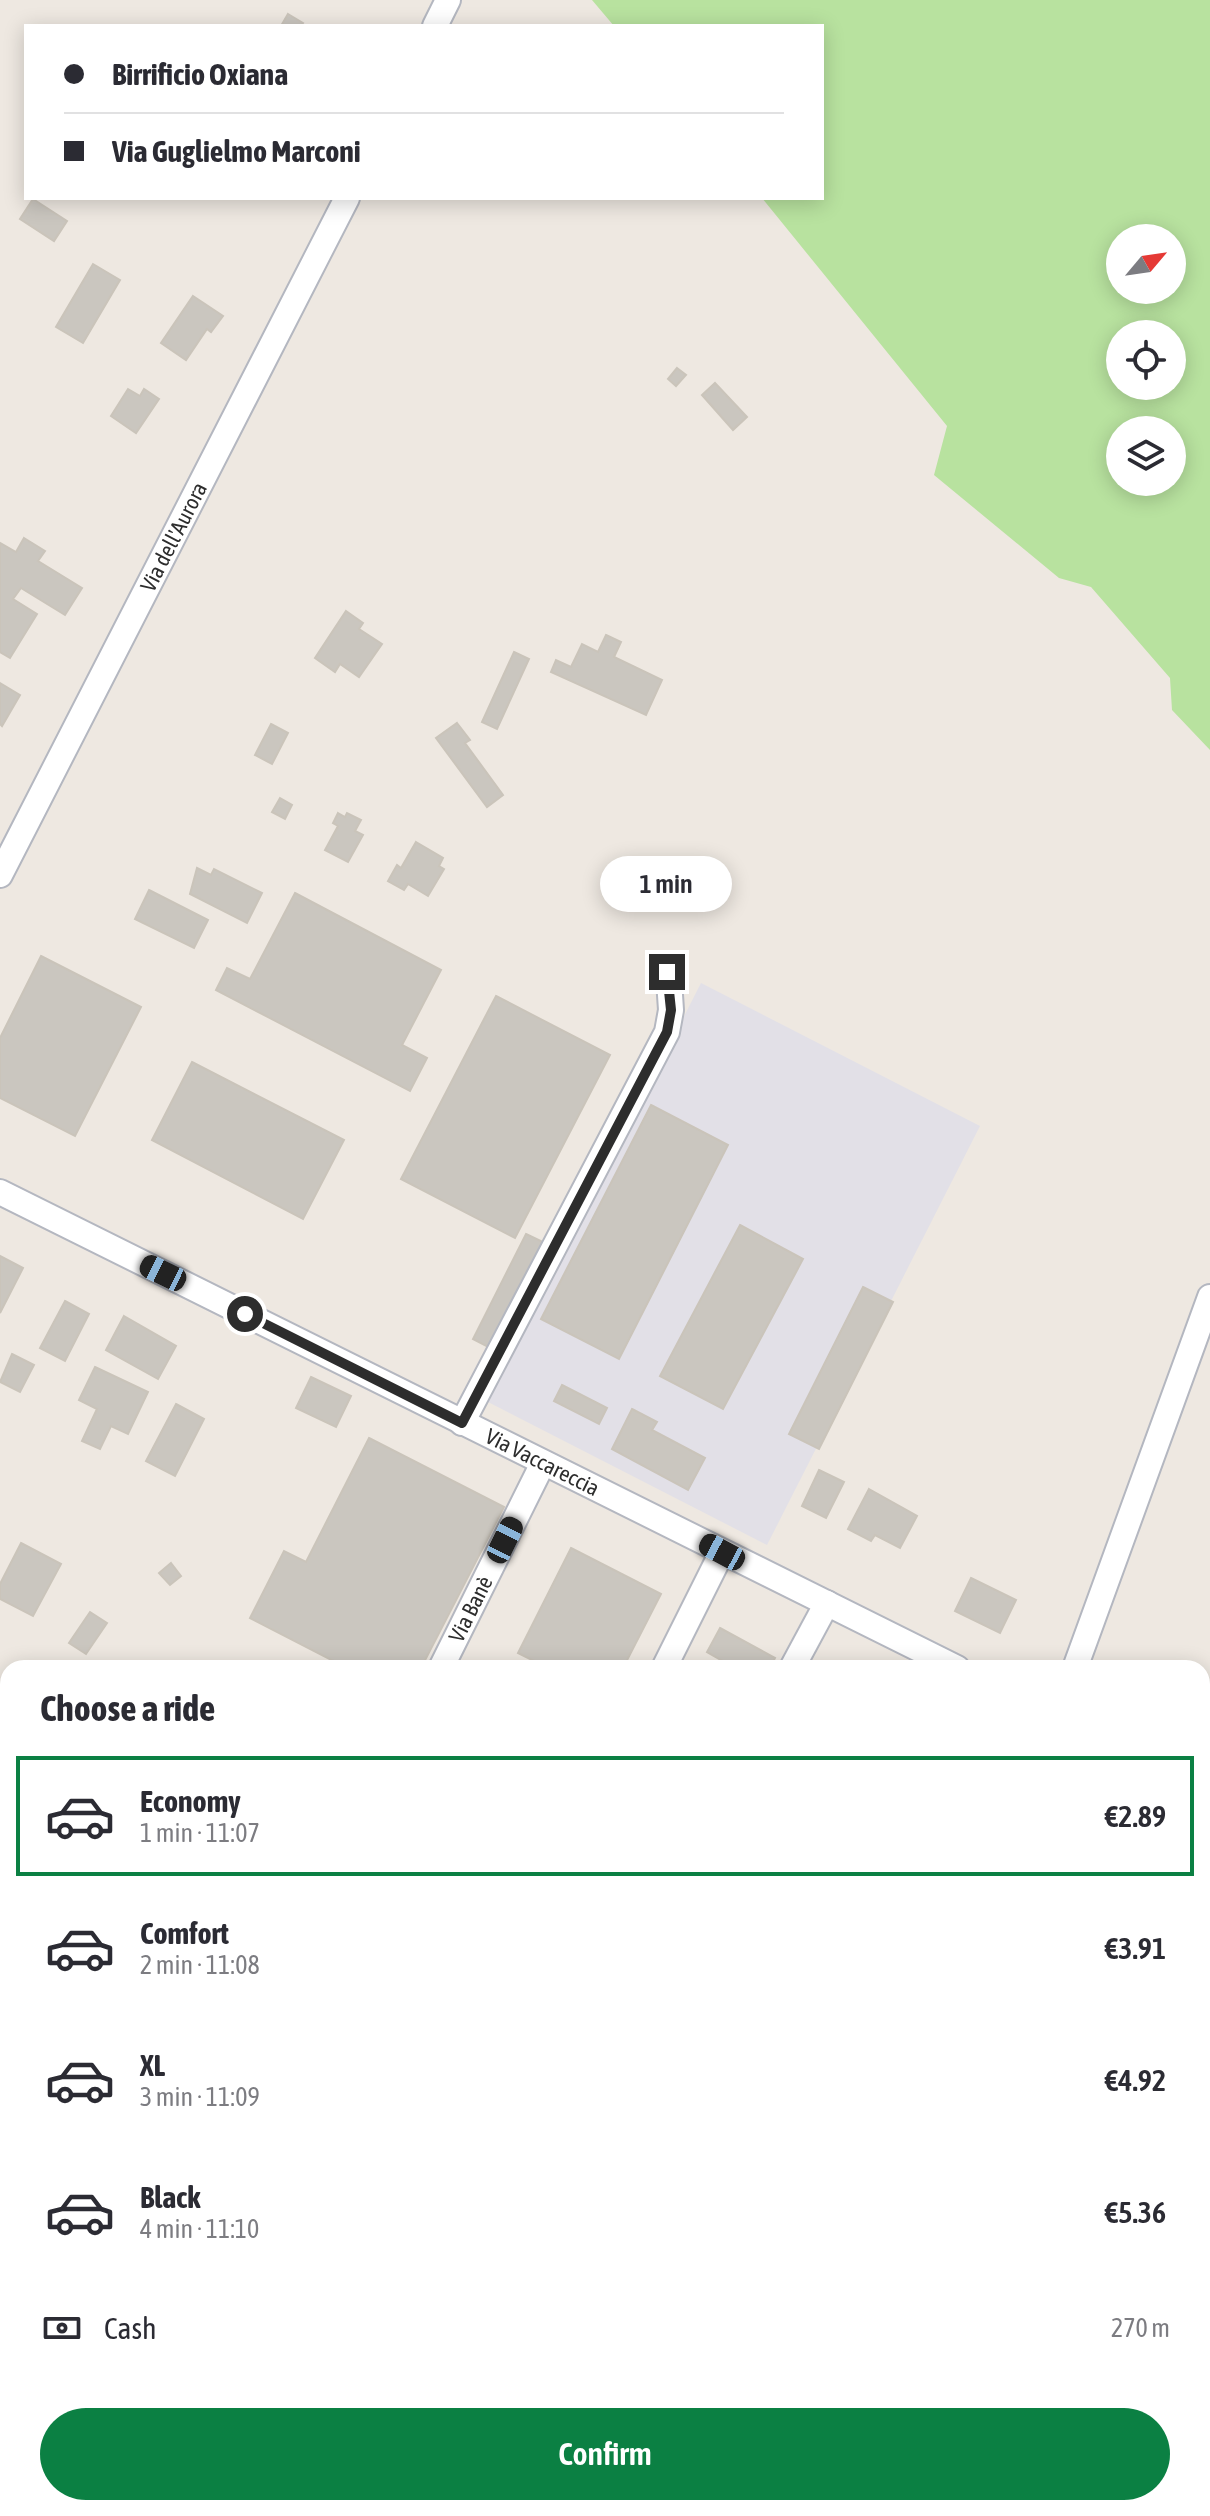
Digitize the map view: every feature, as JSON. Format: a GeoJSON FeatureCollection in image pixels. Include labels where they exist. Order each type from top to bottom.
{"type":"FeatureCollection","features":[{"type":"Feature","properties":{"kind":"street"},"geometry":{"type":"LineString","coordinates":[[436,24],[448,0]]}},
{"type":"Feature","properties":{"kind":"street","name":"Via dell'Aurora"},"geometry":{"type":"LineString","coordinates":[[0,875],[346,200]]}},
{"type":"Feature","properties":{"kind":"street"},"geometry":{"type":"LineString","coordinates":[[462,1423],[667,1032],[671,1010],[668,965]]}},
{"type":"Feature","properties":{"kind":"street","name":"Via Vaccareccia"},"geometry":{"type":"LineString","coordinates":[[0,1192],[941,1660]]}},
{"type":"Feature","properties":{"kind":"street"},"geometry":{"type":"LineString","coordinates":[[1078,1660],[1210,1297]]}},
{"type":"Feature","properties":{"kind":"street","name":"Via Banè"},"geometry":{"type":"LineString","coordinates":[[445,1660],[543,1463]]}},
{"type":"Feature","properties":{"kind":"street"},"geometry":{"type":"LineString","coordinates":[[668,1660],[722,1552]]}},
{"type":"Feature","properties":{"kind":"street"},"geometry":{"type":"LineString","coordinates":[[796,1660],[827,1603]]}},
{"type":"Feature","properties":{"kind":"shaded area"},"geometry":{"type":"Polygon","coordinates":[[[701,983],[980,1126],[767,1545],[488,1402],[701,983]]]}},
{"type":"Feature","properties":{"kind":"green space"},"geometry":{"type":"Polygon","coordinates":[[[592,0],[1210,0],[1210,750],[1172,710],[1170,678],[1091,587],[1059,578],[934,475],[947,426],[764,200],[824,200],[824,24],[612,24],[592,0]]]}},
{"type":"Feature","properties":{"kind":"building"},"geometry":{"type":"Polygon","coordinates":[[[288,14],[303,23],[302,24],[282,24],[288,14]]]}},
{"type":"Feature","properties":{"kind":"building"},"geometry":{"type":"Polygon","coordinates":[[[35,200],[67,221],[54,241],[20,219],[35,200]]]}},
{"type":"Feature","properties":{"kind":"building"},"geometry":{"type":"Polygon","coordinates":[[[93,264],[120,280],[83,343],[56,327],[93,264]]]}},
{"type":"Feature","properties":{"kind":"building"},"geometry":{"type":"Polygon","coordinates":[[[193,296],[223,316],[211,332],[207,329],[186,360],[161,343],[193,296]]]}},
{"type":"Feature","properties":{"kind":"building"},"geometry":{"type":"Polygon","coordinates":[[[677,368],[686,375],[676,386],[668,379],[677,368]]]}},
{"type":"Feature","properties":{"kind":"building"},"geometry":{"type":"Polygon","coordinates":[[[715,383],[747,417],[733,430],[702,395],[715,383]]]}},
{"type":"Feature","properties":{"kind":"building"},"geometry":{"type":"Polygon","coordinates":[[[128,389],[140,396],[144,389],[159,399],[136,433],[111,416],[128,389]]]}},
{"type":"Feature","properties":{"kind":"building"},"geometry":{"type":"Polygon","coordinates":[[[24,538],[45,551],[38,561],[82,588],[65,615],[21,588],[13,599],[37,614],[10,658],[0,652],[0,543],[16,552],[24,538]]]}},
{"type":"Feature","properties":{"kind":"building"},"geometry":{"type":"Polygon","coordinates":[[[346,611],[363,623],[359,629],[382,644],[359,677],[340,664],[335,672],[315,658],[346,611]]]}},
{"type":"Feature","properties":{"kind":"building"},"geometry":{"type":"Polygon","coordinates":[[[606,635],[621,642],[614,657],[662,680],[646,715],[551,672],[556,660],[571,667],[582,644],[598,652],[606,635]]]}},
{"type":"Feature","properties":{"kind":"building"},"geometry":{"type":"Polygon","coordinates":[[[514,652],[529,659],[497,729],[482,722],[514,652]]]}},
{"type":"Feature","properties":{"kind":"building"},"geometry":{"type":"Polygon","coordinates":[[[0,683],[20,695],[2,726],[0,724],[0,683]]]}},
{"type":"Feature","properties":{"kind":"building"},"geometry":{"type":"Polygon","coordinates":[[[457,723],[470,740],[465,743],[503,795],[487,807],[436,738],[457,723]]]}},
{"type":"Feature","properties":{"kind":"building"},"geometry":{"type":"Polygon","coordinates":[[[271,724],[288,733],[272,764],[255,755],[271,724]]]}},
{"type":"Feature","properties":{"kind":"building"},"geometry":{"type":"Polygon","coordinates":[[[280,798],[292,805],[285,819],[272,812],[280,798]]]}},
{"type":"Feature","properties":{"kind":"building"},"geometry":{"type":"Polygon","coordinates":[[[338,813],[345,817],[347,813],[361,820],[355,831],[363,835],[348,862],[325,850],[338,826],[333,823],[338,813]]]}},
{"type":"Feature","properties":{"kind":"building"},"geometry":{"type":"Polygon","coordinates":[[[416,842],[443,858],[439,866],[444,869],[428,896],[408,884],[404,890],[388,881],[397,865],[401,868],[416,842]]]}},
{"type":"Feature","properties":{"kind":"building"},"geometry":{"type":"Polygon","coordinates":[[[197,868],[211,875],[214,869],[262,893],[247,923],[190,894],[197,868]]]}},
{"type":"Feature","properties":{"kind":"building"},"geometry":{"type":"Polygon","coordinates":[[[149,890],[208,920],[194,948],[135,919],[149,890]]]}},
{"type":"Feature","properties":{"kind":"building"},"geometry":{"type":"Polygon","coordinates":[[[295,893],[441,970],[402,1045],[427,1058],[410,1091],[216,990],[227,968],[250,979],[295,893]]]}},
{"type":"Feature","properties":{"kind":"building"},"geometry":{"type":"Polygon","coordinates":[[[41,956],[141,1007],[75,1136],[0,1098],[0,1038],[41,956]]]}},
{"type":"Feature","properties":{"kind":"building"},"geometry":{"type":"Polygon","coordinates":[[[496,996],[610,1055],[515,1238],[401,1179],[496,996]]]}},
{"type":"Feature","properties":{"kind":"building"},"geometry":{"type":"Polygon","coordinates":[[[192,1062],[344,1140],[303,1219],[152,1140],[192,1062]]]}},
{"type":"Feature","properties":{"kind":"building"},"geometry":{"type":"Polygon","coordinates":[[[651,1105],[728,1145],[619,1359],[541,1319],[651,1105]]]}},
{"type":"Feature","properties":{"kind":"building"},"geometry":{"type":"Polygon","coordinates":[[[740,1225],[803,1259],[723,1409],[660,1376],[740,1225]]]}},
{"type":"Feature","properties":{"kind":"building"},"geometry":{"type":"Polygon","coordinates":[[[526,1234],[547,1244],[494,1350],[473,1339],[526,1234]]]}},
{"type":"Feature","properties":{"kind":"building"},"geometry":{"type":"Polygon","coordinates":[[[0,1256],[23,1268],[0,1313],[0,1256]]]}},
{"type":"Feature","properties":{"kind":"building"},"geometry":{"type":"Polygon","coordinates":[[[863,1287],[893,1302],[819,1449],[789,1434],[863,1287]]]}},
{"type":"Feature","properties":{"kind":"building"},"geometry":{"type":"Polygon","coordinates":[[[65,1301],[89,1314],[65,1361],[40,1348],[65,1301]]]}},
{"type":"Feature","properties":{"kind":"building"},"geometry":{"type":"Polygon","coordinates":[[[124,1316],[176,1346],[158,1379],[106,1350],[124,1316]]]}},
{"type":"Feature","properties":{"kind":"building"},"geometry":{"type":"Polygon","coordinates":[[[12,1354],[34,1365],[20,1392],[0,1382],[12,1354]]]}},
{"type":"Feature","properties":{"kind":"building"},"geometry":{"type":"Polygon","coordinates":[[[95,1367],[148,1392],[128,1434],[111,1426],[100,1449],[82,1441],[97,1409],[79,1400],[95,1367]]]}},
{"type":"Feature","properties":{"kind":"building"},"geometry":{"type":"Polygon","coordinates":[[[311,1377],[351,1396],[336,1427],[296,1408],[311,1377]]]}},
{"type":"Feature","properties":{"kind":"building"},"geometry":{"type":"Polygon","coordinates":[[[562,1385],[607,1408],[599,1424],[554,1401],[562,1385]]]}},
{"type":"Feature","properties":{"kind":"building"},"geometry":{"type":"Polygon","coordinates":[[[176,1404],[204,1419],[175,1476],[146,1461],[176,1404]]]}},
{"type":"Feature","properties":{"kind":"building"},"geometry":{"type":"Polygon","coordinates":[[[632,1409],[657,1422],[652,1430],[705,1458],[688,1490],[612,1449],[632,1409]]]}},
{"type":"Feature","properties":{"kind":"building"},"geometry":{"type":"Polygon","coordinates":[[[369,1438],[504,1507],[425,1660],[331,1660],[250,1618],[284,1551],[306,1562],[369,1438]]]}},
{"type":"Feature","properties":{"kind":"building"},"geometry":{"type":"Polygon","coordinates":[[[819,1470],[844,1482],[826,1518],[802,1506],[819,1470]]]}},
{"type":"Feature","properties":{"kind":"building"},"geometry":{"type":"Polygon","coordinates":[[[869,1489],[917,1516],[900,1548],[875,1535],[871,1541],[848,1529],[869,1489]]]}},
{"type":"Feature","properties":{"kind":"building"},"geometry":{"type":"Polygon","coordinates":[[[21,1543],[61,1564],[33,1616],[0,1599],[0,1584],[21,1543]]]}},
{"type":"Feature","properties":{"kind":"building"},"geometry":{"type":"Polygon","coordinates":[[[571,1548],[661,1594],[627,1660],[532,1660],[518,1653],[571,1548]]]}},
{"type":"Feature","properties":{"kind":"building"},"geometry":{"type":"Polygon","coordinates":[[[171,1563],[181,1576],[170,1585],[159,1573],[171,1563]]]}},
{"type":"Feature","properties":{"kind":"building"},"geometry":{"type":"Polygon","coordinates":[[[971,1578],[1016,1600],[1000,1633],[955,1611],[971,1578]]]}},
{"type":"Feature","properties":{"kind":"building"},"geometry":{"type":"Polygon","coordinates":[[[90,1612],[107,1623],[86,1654],[69,1643],[90,1612]]]}},
{"type":"Feature","properties":{"kind":"building"},"geometry":{"type":"Polygon","coordinates":[[[720,1628],[775,1658],[721,1660],[707,1652],[720,1628]]]}},
{"type":"Feature","properties":{"kind":"route"},"geometry":{"type":"LineString","coordinates":[[245,1314],[462,1423],[667,1032],[671,1010],[667,972]]}}]}
